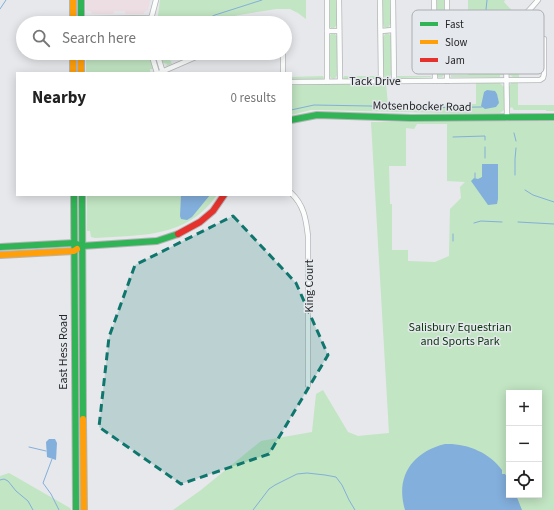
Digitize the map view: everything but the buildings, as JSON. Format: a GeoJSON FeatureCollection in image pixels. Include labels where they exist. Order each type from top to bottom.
{"type":"FeatureCollection","features":[{"type":"Feature","properties":{"kind":"main road"},"geometry":{"type":"LineString","coordinates":[[73,0],[73,16]]}},
{"type":"Feature","properties":{"kind":"main road"},"geometry":{"type":"LineString","coordinates":[[81,0],[81,16]]}},
{"type":"Feature","properties":{"kind":"main road"},"geometry":{"type":"LineString","coordinates":[[73,60],[73,72]]}},
{"type":"Feature","properties":{"kind":"main road"},"geometry":{"type":"LineString","coordinates":[[81,60],[81,72]]}},
{"type":"Feature","properties":{"kind":"main road","name":"Motsenbocker Road"},"geometry":{"type":"LineString","coordinates":[[292,120],[318,115],[411,118],[554,117]]}},
{"type":"Feature","properties":{"kind":"main road","name":"East Hess Road"},"geometry":{"type":"LineString","coordinates":[[74,196],[76,510]]}},
{"type":"Feature","properties":{"kind":"main road","name":"East Hess Road"},"geometry":{"type":"LineString","coordinates":[[82,196],[84,509]]}},
{"type":"Feature","properties":{"kind":"main road"},"geometry":{"type":"LineString","coordinates":[[0,247],[74,243],[82,246],[157,240],[181,234],[197,225],[209,215],[223,196]]}},
{"type":"Feature","properties":{"kind":"main road"},"geometry":{"type":"LineString","coordinates":[[0,255],[74,251],[82,246]]}},
{"type":"Feature","properties":{"kind":"street"},"geometry":{"type":"LineString","coordinates":[[153,16],[156,0]]}},
{"type":"Feature","properties":{"kind":"street"},"geometry":{"type":"LineString","coordinates":[[327,0],[327,82]]}},
{"type":"Feature","properties":{"kind":"street"},"geometry":{"type":"LineString","coordinates":[[339,0],[340,82]]}},
{"type":"Feature","properties":{"kind":"street"},"geometry":{"type":"LineString","coordinates":[[380,0],[381,81]]}},
{"type":"Feature","properties":{"kind":"street"},"geometry":{"type":"LineString","coordinates":[[393,0],[394,81]]}},
{"type":"Feature","properties":{"kind":"street"},"geometry":{"type":"LineString","coordinates":[[434,0],[434,10]]}},
{"type":"Feature","properties":{"kind":"street"},"geometry":{"type":"LineString","coordinates":[[528,10],[538,0]]}},
{"type":"Feature","properties":{"kind":"street"},"geometry":{"type":"LineString","coordinates":[[381,30],[393,30]]}},
{"type":"Feature","properties":{"kind":"street"},"geometry":{"type":"LineString","coordinates":[[327,31],[339,31]]}},
{"type":"Feature","properties":{"kind":"street","name":"Tack Drive"},"geometry":{"type":"LineString","coordinates":[[292,82],[541,79],[544,74],[544,39]]}},
{"type":"Feature","properties":{"kind":"street"},"geometry":{"type":"LineString","coordinates":[[154,60],[160,72]]}},
{"type":"Feature","properties":{"kind":"street"},"geometry":{"type":"LineString","coordinates":[[158,60],[160,72]]}},
{"type":"Feature","properties":{"kind":"street"},"geometry":{"type":"LineString","coordinates":[[162,72],[189,60]]}},
{"type":"Feature","properties":{"kind":"street"},"geometry":{"type":"LineString","coordinates":[[283,60],[283,72]]}},
{"type":"Feature","properties":{"kind":"street"},"geometry":{"type":"LineString","coordinates":[[435,74],[435,81]]}},
{"type":"Feature","properties":{"kind":"street"},"geometry":{"type":"LineString","coordinates":[[447,74],[447,81]]}},
{"type":"Feature","properties":{"kind":"street"},"geometry":{"type":"LineString","coordinates":[[506,74],[507,118]]}},
{"type":"Feature","properties":{"kind":"street","name":"King Court"},"geometry":{"type":"LineString","coordinates":[[292,194],[299,201],[303,209],[306,218],[308,236],[308,385]]}},
{"type":"Feature","properties":{"kind":"highlighted area"},"geometry":{"type":"Polygon","coordinates":[[[233,216],[296,283],[328,355],[269,454],[181,484],[99,427],[109,337],[135,265],[233,216]]]}},
{"type":"Feature","properties":{"kind":"shaded area"},"geometry":{"type":"Polygon","coordinates":[[[86,0],[150,0],[148,11],[147,10],[144,12],[144,14],[125,14],[125,11],[115,10],[113,14],[92,14],[91,11],[87,11],[86,9],[86,0]]]}},
{"type":"Feature","properties":{"kind":"green space"},"geometry":{"type":"Polygon","coordinates":[[[160,0],[306,0],[306,19],[290,9],[276,9],[235,16],[158,16],[160,0]]]}},
{"type":"Feature","properties":{"kind":"green space"},"geometry":{"type":"Polygon","coordinates":[[[328,0],[337,0],[337,25],[334,28],[331,28],[329,25],[328,0]]]}},
{"type":"Feature","properties":{"kind":"green space"},"geometry":{"type":"Polygon","coordinates":[[[382,0],[391,0],[391,23],[388,28],[384,27],[383,24],[382,0]]]}},
{"type":"Feature","properties":{"kind":"green space"},"geometry":{"type":"Polygon","coordinates":[[[436,0],[444,0],[444,10],[436,10],[436,0]]]}},
{"type":"Feature","properties":{"kind":"green space"},"geometry":{"type":"Polygon","coordinates":[[[468,0],[505,0],[504,2],[511,10],[468,10],[468,0]]]}},
{"type":"Feature","properties":{"kind":"green space"},"geometry":{"type":"Polygon","coordinates":[[[386,33],[391,36],[392,74],[388,78],[385,78],[383,75],[383,37],[386,33]]]}},
{"type":"Feature","properties":{"kind":"green space"},"geometry":{"type":"Polygon","coordinates":[[[331,34],[335,34],[338,38],[338,75],[334,79],[329,75],[329,37],[331,34]]]}},
{"type":"Feature","properties":{"kind":"green space"},"geometry":{"type":"Polygon","coordinates":[[[86,60],[151,60],[153,69],[150,69],[150,72],[86,72],[86,60]]]}},
{"type":"Feature","properties":{"kind":"green space"},"geometry":{"type":"Polygon","coordinates":[[[161,60],[170,60],[172,64],[166,66],[167,64],[162,64],[161,60]]]}},
{"type":"Feature","properties":{"kind":"green space"},"geometry":{"type":"Polygon","coordinates":[[[436,74],[445,74],[442,77],[438,77],[436,74]]]}},
{"type":"Feature","properties":{"kind":"green space"},"geometry":{"type":"Polygon","coordinates":[[[504,74],[500,75],[500,77],[451,77],[451,75],[504,74]]]}},
{"type":"Feature","properties":{"kind":"green space"},"geometry":{"type":"Polygon","coordinates":[[[509,74],[519,74],[519,77],[513,77],[509,74]]]}},
{"type":"Feature","properties":{"kind":"green space"},"geometry":{"type":"Polygon","coordinates":[[[323,76],[324,78],[292,79],[292,77],[323,76]]]}},
{"type":"Feature","properties":{"kind":"green space"},"geometry":{"type":"Polygon","coordinates":[[[344,76],[377,76],[377,78],[345,79],[343,78],[344,76]]]}},
{"type":"Feature","properties":{"kind":"green space"},"geometry":{"type":"Polygon","coordinates":[[[397,76],[431,76],[431,77],[397,78],[397,76]]]}},
{"type":"Feature","properties":{"kind":"green space"},"geometry":{"type":"Polygon","coordinates":[[[386,83],[388,105],[476,104],[476,83],[500,83],[504,87],[504,110],[500,113],[445,113],[311,110],[292,115],[292,84],[386,83]]]}},
{"type":"Feature","properties":{"kind":"green space"},"geometry":{"type":"Polygon","coordinates":[[[511,83],[518,83],[518,105],[554,105],[554,111],[514,110],[512,107],[510,108],[509,87],[511,83]]]}},
{"type":"Feature","properties":{"kind":"green space","name":"Salisbury Equestrian and Sports Park"},"geometry":{"type":"Polygon","coordinates":[[[554,121],[554,510],[173,510],[201,490],[261,441],[312,432],[316,394],[323,390],[348,432],[358,436],[389,433],[371,122],[554,121]],[[417,124],[414,129],[406,128],[406,166],[389,166],[390,204],[392,204],[392,250],[408,250],[408,261],[435,262],[449,256],[450,209],[461,198],[460,187],[465,182],[447,181],[447,124],[417,124]]]}},
{"type":"Feature","properties":{"kind":"green space"},"geometry":{"type":"Polygon","coordinates":[[[87,196],[216,196],[205,209],[192,219],[177,227],[162,232],[95,238],[91,237],[90,231],[87,231],[87,196]]]}},
{"type":"Feature","properties":{"kind":"green space"},"geometry":{"type":"Polygon","coordinates":[[[9,473],[70,508],[71,510],[0,510],[0,476],[9,473]]]}},
{"type":"Feature","properties":{"kind":"water"},"geometry":{"type":"Polygon","coordinates":[[[487,90],[495,91],[497,94],[499,103],[496,107],[485,109],[481,106],[484,92],[487,90]]]}},
{"type":"Feature","properties":{"kind":"water"},"geometry":{"type":"Polygon","coordinates":[[[482,164],[498,164],[497,204],[488,205],[471,181],[474,178],[478,179],[482,177],[482,164]]]}},
{"type":"Feature","properties":{"kind":"water"},"geometry":{"type":"Polygon","coordinates":[[[181,196],[209,196],[192,217],[187,220],[181,219],[181,196]]]}},
{"type":"Feature","properties":{"kind":"water"},"geometry":{"type":"Polygon","coordinates":[[[49,439],[55,439],[57,443],[56,460],[47,457],[46,442],[49,439]]]}},
{"type":"Feature","properties":{"kind":"water"},"geometry":{"type":"Polygon","coordinates":[[[445,444],[461,445],[476,450],[491,458],[502,470],[502,474],[506,476],[506,498],[517,498],[522,510],[405,510],[402,498],[402,487],[409,468],[423,453],[445,444]]]}},
{"type":"Feature","properties":{"kind":"waterway"},"geometry":{"type":"LineString","coordinates":[[0,9],[6,0]]}},
{"type":"Feature","properties":{"kind":"waterway"},"geometry":{"type":"LineString","coordinates":[[213,16],[262,0]]}},
{"type":"Feature","properties":{"kind":"waterway"},"geometry":{"type":"LineString","coordinates":[[486,10],[487,0]]}},
{"type":"Feature","properties":{"kind":"waterway"},"geometry":{"type":"LineString","coordinates":[[292,110],[314,105],[392,108],[482,107]]}},
{"type":"Feature","properties":{"kind":"waterway"},"geometry":{"type":"LineString","coordinates":[[514,133],[516,141]]}},
{"type":"Feature","properties":{"kind":"waterway"},"geometry":{"type":"LineString","coordinates":[[453,137],[485,136],[485,140]]}},
{"type":"Feature","properties":{"kind":"waterway"},"geometry":{"type":"LineString","coordinates":[[485,147],[485,158]]}},
{"type":"Feature","properties":{"kind":"waterway"},"geometry":{"type":"LineString","coordinates":[[515,175],[516,148]]}},
{"type":"Feature","properties":{"kind":"waterway"},"geometry":{"type":"LineString","coordinates":[[475,173],[475,178]]}},
{"type":"Feature","properties":{"kind":"waterway"},"geometry":{"type":"LineString","coordinates":[[525,190],[533,195],[554,202]]}},
{"type":"Feature","properties":{"kind":"waterway"},"geometry":{"type":"LineString","coordinates":[[474,223],[481,221],[502,222]]}},
{"type":"Feature","properties":{"kind":"waterway"},"geometry":{"type":"LineString","coordinates":[[518,222],[554,224]]}},
{"type":"Feature","properties":{"kind":"waterway"},"geometry":{"type":"LineString","coordinates":[[453,234],[453,241]]}},
{"type":"Feature","properties":{"kind":"waterway"},"geometry":{"type":"LineString","coordinates":[[29,447],[46,451]]}},
{"type":"Feature","properties":{"kind":"waterway"},"geometry":{"type":"LineString","coordinates":[[52,459],[43,483],[51,494],[59,510]]}},
{"type":"Feature","properties":{"kind":"waterway"},"geometry":{"type":"LineString","coordinates":[[253,510],[269,489],[297,474],[307,473],[336,477],[342,485],[355,510]]}},
{"type":"Feature","properties":{"kind":"waterway"},"geometry":{"type":"LineString","coordinates":[[0,480],[4,479],[8,481],[16,491],[28,501],[33,510]]}},
{"type":"Feature","properties":{"kind":"traffic: fast"},"geometry":{"type":"LineString","coordinates":[[81,0],[81,16]]}},
{"type":"Feature","properties":{"kind":"traffic: fast"},"geometry":{"type":"LineString","coordinates":[[292,120],[317,115],[411,118],[554,117]]}},
{"type":"Feature","properties":{"kind":"traffic: fast"},"geometry":{"type":"LineString","coordinates":[[74,196],[76,510]]}},
{"type":"Feature","properties":{"kind":"traffic: fast"},"geometry":{"type":"LineString","coordinates":[[82,196],[83,419]]}},
{"type":"Feature","properties":{"kind":"traffic: fast"},"geometry":{"type":"LineString","coordinates":[[0,247],[74,243],[82,246],[157,241],[178,234]]}},
{"type":"Feature","properties":{"kind":"traffic: slow"},"geometry":{"type":"LineString","coordinates":[[73,0],[73,16]]}},
{"type":"Feature","properties":{"kind":"traffic: slow"},"geometry":{"type":"LineString","coordinates":[[73,60],[73,72]]}},
{"type":"Feature","properties":{"kind":"traffic: slow"},"geometry":{"type":"LineString","coordinates":[[81,60],[81,72]]}},
{"type":"Feature","properties":{"kind":"traffic: slow"},"geometry":{"type":"LineString","coordinates":[[0,255],[74,251],[77,249]]}},
{"type":"Feature","properties":{"kind":"traffic: slow"},"geometry":{"type":"LineString","coordinates":[[83,419],[84,510]]}},
{"type":"Feature","properties":{"kind":"traffic: jam"},"geometry":{"type":"LineString","coordinates":[[178,234],[200,222],[213,211],[223,196]]}}]}
